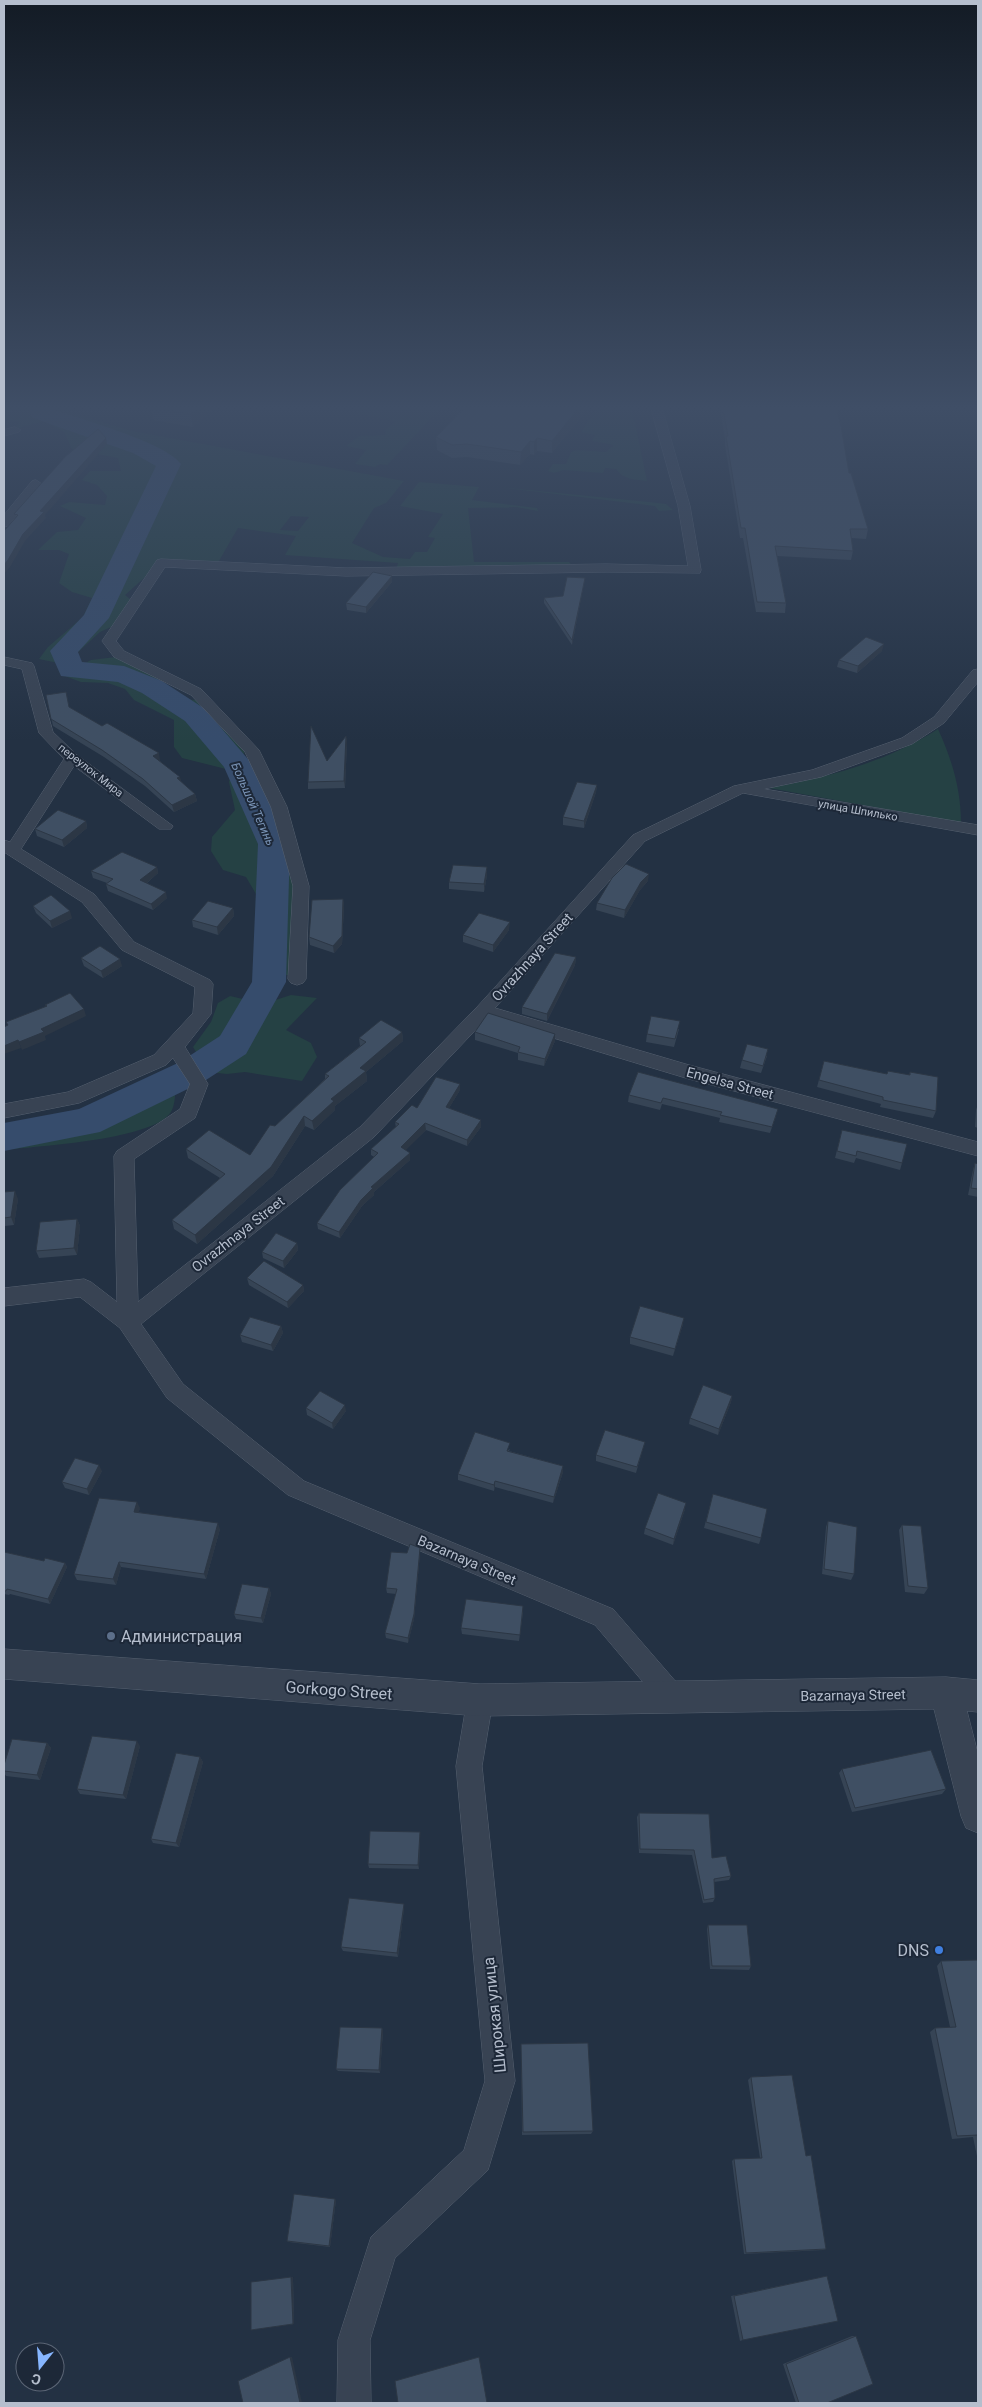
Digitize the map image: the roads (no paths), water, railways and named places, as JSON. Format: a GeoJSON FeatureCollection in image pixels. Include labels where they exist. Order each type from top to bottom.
{"type":"FeatureCollection","features":[{"type":"Feature","properties":{"kind":"street"},"geometry":{"type":"LineString","coordinates":[[298,979],[301,886],[279,807],[252,750],[196,692],[119,654],[110,641],[161,563],[346,572],[606,568],[695,570],[686,516]]}},
{"type":"Feature","properties":{"kind":"street","name":"переулок Мира"},"geometry":{"type":"LineString","coordinates":[[4,661],[27,666],[31,674],[46,733],[72,758],[166,826]]}},
{"type":"Feature","properties":{"kind":"street","name":"Ovrazhnaya Street"},"geometry":{"type":"LineString","coordinates":[[128,1322],[367,1132],[484,1011],[639,838],[739,789],[816,774],[907,741],[939,720],[978,673]]}},
{"type":"Feature","properties":{"kind":"street"},"geometry":{"type":"LineString","coordinates":[[4,1111],[72,1098],[160,1060],[175,1046],[202,1014],[204,984],[128,946],[88,898],[8,848],[72,758]]}},
{"type":"Feature","properties":{"kind":"street","name":"улица Шпилько"},"geometry":{"type":"LineString","coordinates":[[739,789],[978,830]]}},
{"type":"Feature","properties":{"kind":"street","name":"Engelsa Street"},"geometry":{"type":"LineString","coordinates":[[484,1011],[689,1072],[978,1149]]}},
{"type":"Feature","properties":{"kind":"street"},"geometry":{"type":"LineString","coordinates":[[128,1322],[124,1156],[188,1113],[199,1084],[175,1046]]}},
{"type":"Feature","properties":{"kind":"street","name":"Bazarnaya Street"},"geometry":{"type":"LineString","coordinates":[[4,1297],[84,1288],[128,1322],[175,1391],[296,1488],[604,1618],[674,1699],[946,1693],[978,1696]]}},
{"type":"Feature","properties":{"kind":"street","name":"Gorkogo Street"},"geometry":{"type":"LineString","coordinates":[[4,1664],[480,1700],[674,1699]]}},
{"type":"Feature","properties":{"kind":"street"},"geometry":{"type":"LineString","coordinates":[[946,1693],[978,1816]]}},
{"type":"Feature","properties":{"kind":"street","name":"Широкая улица"},"geometry":{"type":"LineString","coordinates":[[354,2403],[354,2340],[382,2248],[477,2159],[500,2081],[469,1766],[480,1700]]}},
{"type":"Feature","properties":{"kind":"waterway","name":"Большой Тегинь"},"geometry":{"type":"LineString","coordinates":[[4,1137],[87,1122],[193,1071],[233,1045],[269,982],[274,844],[238,765],[195,715],[152,687],[124,674],[71,670],[64,651],[96,618],[144,516]]}},
{"type":"Feature","properties":{"kind":"place","name":"Администрация"},"geometry":{"type":"Point","coordinates":[111,1636]}},
{"type":"Feature","properties":{"kind":"place","name":"DNS"},"geometry":{"type":"Point","coordinates":[939,1950]}}]}
